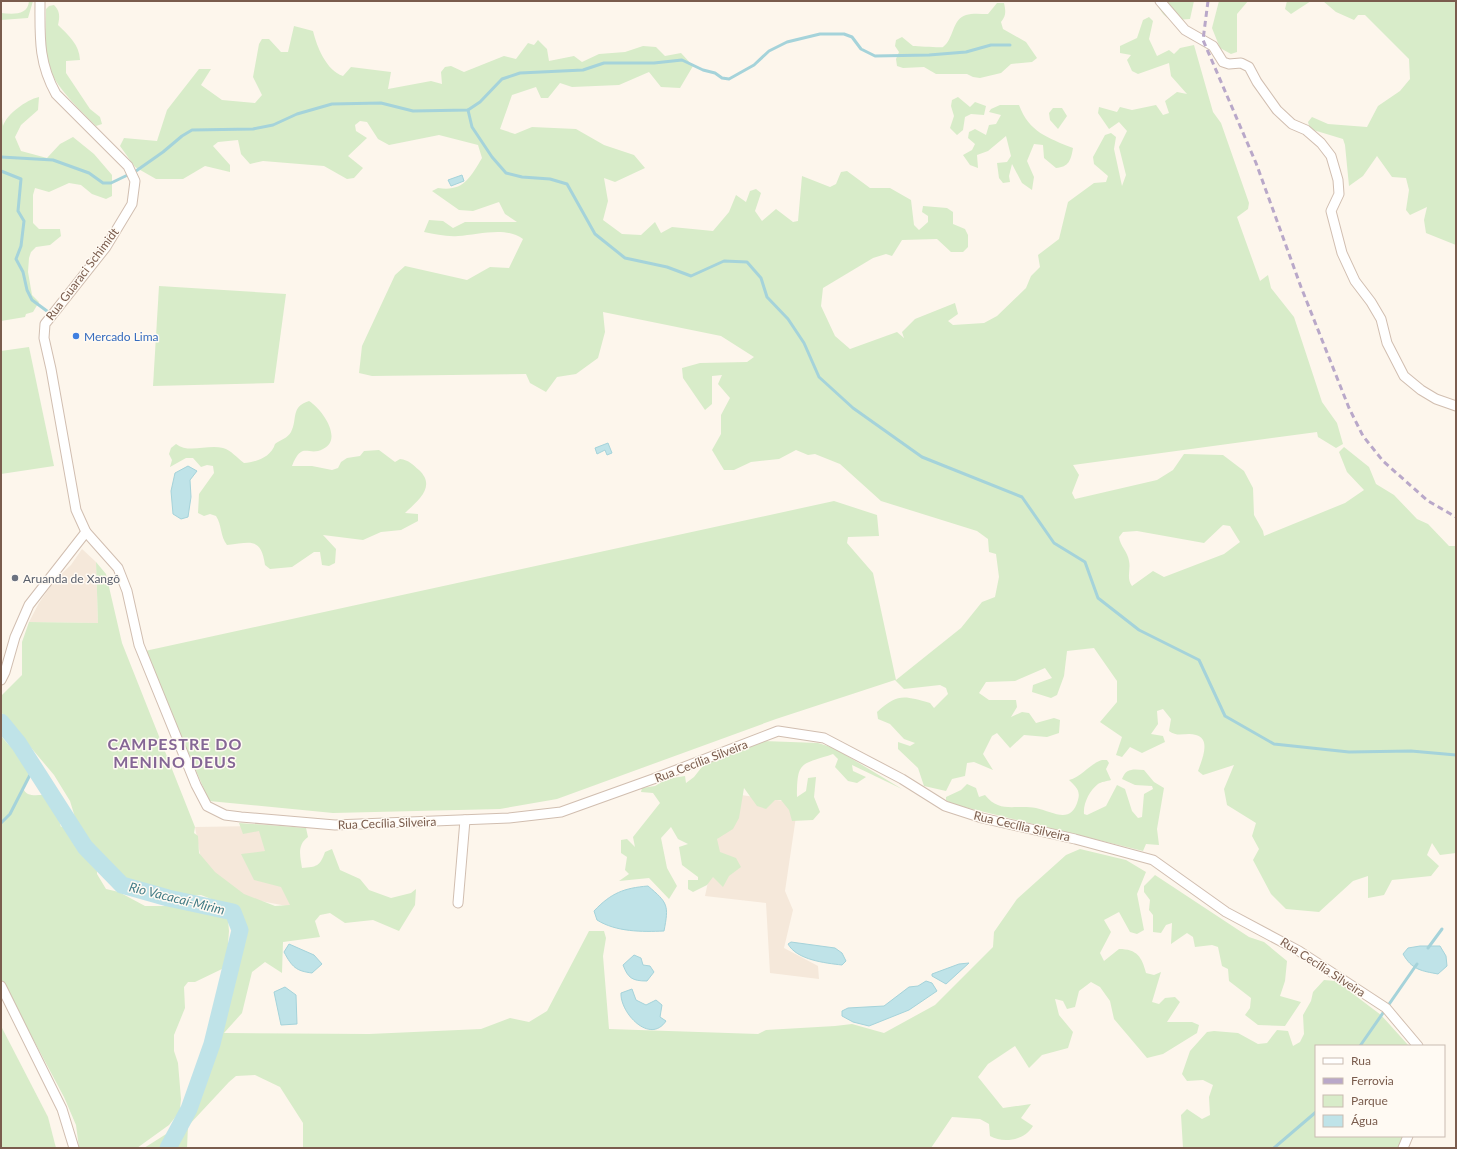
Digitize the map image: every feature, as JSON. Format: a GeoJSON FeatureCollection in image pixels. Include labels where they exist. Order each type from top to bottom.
{"type":"FeatureCollection","features":[{"type":"Feature","properties":{"kind":"street","name":"Rua Guaraci Schimidt"},"geometry":{"type":"LineString","coordinates":[[40,1],[40,50],[48,79],[56,94],[128,166],[136,181],[132,204],[106,247],[45,324],[44,338],[51,368],[76,510],[86,532]]}},
{"type":"Feature","properties":{"kind":"street"},"geometry":{"type":"LineString","coordinates":[[1160,1],[1185,30],[1213,46],[1223,62],[1229,64],[1240,63],[1249,67],[1257,82],[1277,110],[1292,124],[1306,130],[1321,143],[1331,156],[1338,180],[1339,194],[1331,211],[1342,253],[1355,281],[1371,302],[1381,319],[1387,343],[1404,376],[1431,396],[1456,406]]}},
{"type":"Feature","properties":{"kind":"street"},"geometry":{"type":"LineString","coordinates":[[3,676],[15,636],[29,605],[86,532]]}},
{"type":"Feature","properties":{"kind":"street","name":"Rua Cecília Silveira"},"geometry":{"type":"LineString","coordinates":[[86,532],[118,568],[127,591],[139,645],[196,785],[207,806],[225,815],[334,825],[509,818],[561,812],[653,779],[778,731],[824,738],[902,780],[945,806],[982,818],[1075,839],[1153,860],[1226,912],[1299,951],[1386,1008],[1417,1045]]}},
{"type":"Feature","properties":{"kind":"street"},"geometry":{"type":"LineString","coordinates":[[458,903],[465,820]]}},
{"type":"Feature","properties":{"kind":"street"},"geometry":{"type":"LineString","coordinates":[[1,986],[62,1109],[74,1148]]}},
{"type":"Feature","properties":{"kind":"street"},"geometry":{"type":"LineString","coordinates":[[1403,1148],[1408,1137]]}},
{"type":"Feature","properties":{"kind":"shaded area"},"geometry":{"type":"Polygon","coordinates":[[[82,549],[96,562],[98,623],[29,622],[39,603],[54,581],[71,565],[82,549]]]}},
{"type":"Feature","properties":{"kind":"shaded area"},"geometry":{"type":"Polygon","coordinates":[[[727,793],[798,803],[785,891],[793,910],[784,948],[818,966],[819,979],[770,973],[766,903],[705,896],[727,793]]]}},
{"type":"Feature","properties":{"kind":"shaded area"},"geometry":{"type":"Polygon","coordinates":[[[258,826],[292,907],[235,896],[202,865],[195,827],[258,826]]]}},
{"type":"Feature","properties":{"kind":"green space"},"geometry":{"type":"Polygon","coordinates":[[[29,1],[33,1],[28,18],[1,20],[1,13],[14,14],[23,12],[28,6],[29,1]]]}},
{"type":"Feature","properties":{"kind":"green space"},"geometry":{"type":"Polygon","coordinates":[[[1155,1],[1194,1],[1190,19],[1177,20],[1168,18],[1162,13],[1155,1]]]}},
{"type":"Feature","properties":{"kind":"green space"},"geometry":{"type":"Polygon","coordinates":[[[1219,1],[1248,1],[1237,14],[1237,52],[1231,54],[1220,48],[1212,28],[1219,1]]]}},
{"type":"Feature","properties":{"kind":"green space"},"geometry":{"type":"Polygon","coordinates":[[[1287,1],[1311,1],[1291,14],[1285,9],[1287,1]]]}},
{"type":"Feature","properties":{"kind":"green space"},"geometry":{"type":"Polygon","coordinates":[[[1323,1],[1456,1],[1456,245],[1426,233],[1424,220],[1427,207],[1410,215],[1406,210],[1409,190],[1406,178],[1392,177],[1377,156],[1363,176],[1349,186],[1345,145],[1343,139],[1310,129],[1308,122],[1312,117],[1328,124],[1367,127],[1378,106],[1400,91],[1410,79],[1409,59],[1365,15],[1358,15],[1354,20],[1336,12],[1323,1]]]}},
{"type":"Feature","properties":{"kind":"green space"},"geometry":{"type":"Polygon","coordinates":[[[997,3],[1004,3],[1005,14],[1001,22],[1003,29],[1026,42],[1037,58],[1032,62],[1011,64],[1001,73],[980,78],[967,74],[936,74],[924,67],[903,68],[897,66],[896,59],[899,52],[895,46],[896,40],[902,37],[913,46],[943,47],[947,43],[955,25],[961,17],[971,14],[988,14],[997,3]]]}},
{"type":"Feature","properties":{"kind":"green space"},"geometry":{"type":"Polygon","coordinates":[[[54,5],[59,14],[58,25],[76,45],[79,54],[80,60],[66,61],[66,73],[90,109],[100,117],[102,124],[96,126],[78,108],[56,81],[49,67],[46,51],[46,9],[49,6],[54,5]]]}},
{"type":"Feature","properties":{"kind":"green space"},"geometry":{"type":"Polygon","coordinates":[[[1149,17],[1153,21],[1149,39],[1157,56],[1169,50],[1174,54],[1180,48],[1194,45],[1213,112],[1221,123],[1249,203],[1248,209],[1237,217],[1260,281],[1268,275],[1271,288],[1294,317],[1322,402],[1337,423],[1343,444],[1336,448],[1318,437],[1317,432],[1073,465],[1079,475],[1072,493],[1075,499],[1157,480],[1173,470],[1184,454],[1223,455],[1244,471],[1253,488],[1254,515],[1263,531],[1264,536],[1345,503],[1364,490],[1347,472],[1339,452],[1344,447],[1369,467],[1376,484],[1394,495],[1417,519],[1428,524],[1449,546],[1456,546],[1456,853],[1440,855],[1432,843],[1427,855],[1439,866],[1431,876],[1392,880],[1384,895],[1368,898],[1368,876],[1353,881],[1319,912],[1286,909],[1271,894],[1253,860],[1259,849],[1252,836],[1256,823],[1227,805],[1224,789],[1234,765],[1203,775],[1198,771],[1204,751],[1201,737],[1189,734],[1179,735],[1169,731],[1171,719],[1163,709],[1157,711],[1158,724],[1151,734],[1163,736],[1165,742],[1142,753],[1130,747],[1122,757],[1116,755],[1122,737],[1100,722],[1117,702],[1117,681],[1094,648],[1067,651],[1064,676],[1057,695],[1051,698],[1032,692],[1033,685],[1052,678],[1045,668],[1015,681],[986,682],[979,693],[989,700],[1016,700],[1017,707],[1011,717],[1022,712],[1029,713],[1036,723],[1054,718],[1060,720],[1059,733],[1047,737],[1024,735],[1010,748],[997,733],[992,736],[983,754],[993,770],[974,762],[967,763],[965,776],[952,779],[946,791],[924,786],[918,768],[898,749],[898,742],[910,746],[915,743],[904,739],[890,724],[878,719],[877,712],[890,702],[902,698],[930,703],[934,708],[948,694],[946,688],[940,685],[904,689],[895,680],[776,719],[557,799],[500,809],[333,813],[209,801],[145,651],[834,501],[877,515],[879,536],[848,537],[847,543],[873,573],[896,680],[961,628],[982,602],[995,597],[999,577],[996,554],[989,552],[988,539],[977,531],[881,501],[840,464],[815,454],[808,455],[796,450],[779,459],[751,462],[734,470],[724,470],[712,450],[721,434],[721,415],[730,398],[718,384],[722,375],[712,376],[712,404],[705,410],[683,378],[682,368],[700,363],[747,362],[754,357],[721,336],[603,312],[605,332],[598,358],[576,374],[557,377],[546,392],[530,383],[526,374],[372,376],[359,373],[362,346],[395,275],[405,266],[467,280],[490,267],[509,268],[523,239],[516,235],[492,232],[450,236],[424,232],[429,220],[443,221],[453,228],[465,222],[517,222],[505,214],[499,202],[473,211],[459,210],[432,191],[438,188],[454,188],[465,182],[474,172],[482,158],[478,145],[439,135],[389,145],[378,139],[367,122],[360,121],[355,125],[356,131],[367,138],[348,156],[363,168],[354,178],[347,179],[324,166],[263,161],[250,164],[241,154],[238,140],[218,142],[213,146],[230,165],[230,172],[205,166],[183,179],[156,179],[135,167],[120,146],[124,138],[157,141],[167,110],[199,69],[211,69],[201,85],[222,100],[255,103],[262,95],[253,77],[259,44],[262,39],[269,39],[281,52],[288,52],[294,26],[313,31],[320,51],[327,63],[332,69],[343,76],[351,67],[391,72],[388,89],[431,81],[442,84],[441,72],[445,67],[451,66],[464,72],[504,56],[516,59],[528,43],[534,45],[538,40],[547,49],[549,61],[574,56],[582,62],[599,54],[625,52],[643,46],[656,47],[665,56],[681,53],[693,66],[680,88],[661,87],[649,72],[619,85],[572,87],[560,83],[548,98],[541,98],[536,87],[512,95],[500,129],[515,134],[532,127],[576,129],[604,145],[634,155],[645,168],[615,182],[604,178],[608,201],[603,220],[622,234],[641,235],[655,222],[661,233],[672,227],[713,231],[729,212],[736,195],[746,202],[750,191],[756,189],[761,193],[755,211],[762,221],[776,209],[793,222],[798,221],[802,176],[830,187],[836,184],[841,172],[847,171],[870,188],[890,188],[911,200],[914,225],[919,230],[928,222],[928,216],[922,212],[923,206],[947,208],[953,212],[953,224],[965,229],[968,235],[968,247],[963,252],[951,252],[937,239],[902,240],[892,256],[886,254],[873,258],[823,288],[821,306],[835,336],[850,349],[897,332],[904,338],[902,332],[915,319],[955,303],[958,314],[948,321],[953,325],[984,323],[997,316],[1026,288],[1031,276],[1040,267],[1038,255],[1059,239],[1068,202],[1094,183],[1106,182],[1108,176],[1094,164],[1093,157],[1105,135],[1111,133],[1116,137],[1114,149],[1122,186],[1126,175],[1119,147],[1127,131],[1119,122],[1109,129],[1098,113],[1099,107],[1117,112],[1120,107],[1132,110],[1156,105],[1163,115],[1169,113],[1165,101],[1177,92],[1187,94],[1171,76],[1169,63],[1138,74],[1132,71],[1127,60],[1131,55],[1120,53],[1120,46],[1137,38],[1143,20],[1149,17]],[[1223,525],[1204,543],[1137,531],[1123,532],[1119,537],[1128,558],[1130,583],[1132,586],[1153,571],[1164,577],[1224,554],[1240,542],[1230,526],[1223,525]]]}},
{"type":"Feature","properties":{"kind":"green space"},"geometry":{"type":"Polygon","coordinates":[[[39,97],[38,110],[21,125],[15,137],[21,151],[47,158],[60,144],[73,137],[94,154],[112,175],[112,196],[106,199],[92,194],[81,185],[69,183],[49,192],[35,188],[33,195],[33,223],[39,229],[60,229],[61,236],[50,245],[36,247],[31,252],[28,272],[32,295],[39,302],[33,312],[26,314],[25,317],[1,321],[1,108],[3,126],[5,121],[13,112],[28,101],[39,97]]]}},
{"type":"Feature","properties":{"kind":"green space"},"geometry":{"type":"Polygon","coordinates":[[[958,97],[970,107],[975,102],[986,106],[984,115],[971,114],[965,117],[963,130],[957,135],[950,128],[954,116],[951,106],[952,100],[958,97]]]}},
{"type":"Feature","properties":{"kind":"green space"},"geometry":{"type":"Polygon","coordinates":[[[1000,105],[1019,105],[1028,122],[1040,133],[1073,148],[1069,162],[1064,166],[1056,168],[1044,158],[1043,145],[1034,144],[1027,161],[1034,177],[1032,190],[1022,183],[1012,164],[1009,176],[1010,182],[1003,183],[999,178],[997,163],[1007,162],[1011,156],[1006,136],[988,151],[977,155],[978,168],[970,165],[963,155],[972,150],[975,144],[968,138],[969,132],[975,129],[986,135],[989,125],[996,124],[1001,115],[989,112],[991,109],[1000,105]]]}},
{"type":"Feature","properties":{"kind":"green space"},"geometry":{"type":"Polygon","coordinates":[[[1053,108],[1062,108],[1067,116],[1058,129],[1050,120],[1049,113],[1053,108]]]}},
{"type":"Feature","properties":{"kind":"green space"},"geometry":{"type":"Polygon","coordinates":[[[159,286],[286,294],[274,383],[153,386],[159,286]]]}},
{"type":"Feature","properties":{"kind":"green space"},"geometry":{"type":"Polygon","coordinates":[[[29,347],[54,466],[1,474],[1,351],[29,347]]]}},
{"type":"Feature","properties":{"kind":"green space"},"geometry":{"type":"Polygon","coordinates":[[[309,401],[324,417],[331,431],[331,438],[329,444],[323,449],[318,451],[302,451],[292,466],[312,466],[332,470],[338,468],[341,462],[347,458],[360,456],[364,451],[379,450],[395,462],[400,459],[411,463],[424,476],[426,488],[419,499],[405,513],[418,514],[418,521],[401,530],[381,532],[363,540],[323,535],[336,549],[335,563],[329,566],[322,565],[320,552],[314,552],[292,567],[270,569],[265,565],[261,549],[257,545],[248,543],[227,545],[223,538],[216,516],[210,514],[204,516],[198,513],[199,494],[214,473],[213,466],[207,465],[201,467],[193,458],[186,458],[170,467],[172,460],[169,454],[171,448],[176,444],[181,447],[192,449],[211,447],[223,448],[231,452],[244,463],[258,460],[267,455],[273,449],[275,444],[290,434],[297,410],[309,401]]]}},
{"type":"Feature","properties":{"kind":"green space"},"geometry":{"type":"Polygon","coordinates":[[[96,562],[106,574],[122,643],[195,827],[194,833],[198,836],[199,853],[215,872],[244,894],[275,906],[290,905],[281,887],[254,880],[241,854],[265,851],[259,831],[243,834],[239,823],[306,828],[308,837],[302,843],[300,851],[302,868],[317,865],[325,852],[332,849],[340,870],[360,879],[369,890],[391,898],[411,893],[416,889],[415,905],[399,931],[373,920],[345,923],[330,913],[320,915],[315,921],[320,937],[283,942],[282,973],[265,962],[252,972],[242,1013],[224,1033],[369,1034],[481,1029],[510,1018],[529,1022],[547,1011],[589,931],[604,931],[606,938],[603,956],[609,1029],[758,1034],[766,1030],[852,1024],[884,1033],[935,1005],[993,947],[994,932],[1017,899],[1066,855],[1080,849],[1126,860],[1146,872],[1137,894],[1144,930],[1137,934],[1130,932],[1119,912],[1104,920],[1111,932],[1100,953],[1104,961],[1119,949],[1130,950],[1138,955],[1143,962],[1146,973],[1154,975],[1161,972],[1152,1002],[1159,1004],[1165,998],[1175,997],[1180,1002],[1167,1022],[1192,1022],[1199,1025],[1197,1033],[1163,1054],[1147,1058],[1114,1019],[1110,1001],[1100,987],[1091,982],[1079,991],[1075,1007],[1067,1009],[1063,1001],[1055,999],[1059,1015],[1073,1032],[1068,1048],[1042,1055],[1029,1068],[1015,1046],[988,1064],[978,1077],[1003,1108],[1031,1104],[1021,1118],[1033,1126],[1025,1135],[1008,1140],[1002,1140],[990,1136],[989,1124],[980,1119],[952,1117],[931,1148],[303,1148],[303,1123],[280,1087],[255,1075],[236,1076],[188,1126],[187,1148],[144,1148],[171,1131],[187,1105],[193,1078],[208,1056],[206,1038],[225,984],[239,917],[234,908],[201,895],[174,898],[115,882],[80,845],[81,837],[70,801],[54,775],[1,712],[1,696],[22,675],[22,642],[29,622],[98,623],[96,562]]]}},
{"type":"Feature","properties":{"kind":"green space"},"geometry":{"type":"Polygon","coordinates":[[[1,735],[4,740],[24,759],[30,771],[23,788],[24,791],[31,795],[43,795],[55,807],[61,827],[67,822],[74,830],[77,849],[97,871],[97,874],[106,889],[119,892],[145,906],[190,906],[213,911],[228,919],[229,931],[227,957],[222,969],[195,982],[188,982],[184,987],[185,1008],[174,1035],[174,1051],[178,1063],[181,1099],[180,1109],[169,1125],[137,1148],[79,1148],[76,1125],[64,1097],[1,979],[1,735]]]}},
{"type":"Feature","properties":{"kind":"green space"},"geometry":{"type":"Polygon","coordinates":[[[763,741],[818,743],[834,748],[902,789],[852,765],[853,771],[866,777],[857,783],[848,781],[835,767],[838,759],[833,754],[814,760],[803,766],[800,770],[797,785],[797,797],[806,791],[808,778],[816,777],[814,797],[820,812],[813,820],[792,821],[789,810],[781,800],[775,800],[766,809],[757,806],[744,788],[739,818],[733,829],[717,839],[720,852],[736,858],[741,867],[729,876],[723,887],[713,877],[707,885],[693,892],[688,889],[688,880],[698,880],[698,877],[682,865],[679,847],[688,844],[678,839],[671,827],[661,838],[667,868],[677,886],[669,899],[649,878],[619,881],[629,874],[625,870],[627,857],[621,853],[621,840],[627,839],[635,847],[633,837],[660,803],[653,793],[641,792],[642,788],[655,786],[667,779],[685,776],[686,783],[694,777],[705,763],[763,741]]]}},
{"type":"Feature","properties":{"kind":"green space"},"geometry":{"type":"Polygon","coordinates":[[[1102,760],[1107,760],[1109,763],[1106,769],[1111,780],[1099,783],[1092,790],[1086,801],[1084,814],[1087,815],[1106,806],[1117,785],[1125,789],[1132,811],[1138,818],[1142,817],[1144,794],[1153,789],[1152,786],[1135,785],[1122,779],[1130,770],[1144,770],[1154,782],[1164,788],[1157,829],[1159,845],[1146,844],[1143,851],[952,804],[946,800],[946,797],[961,790],[967,784],[976,788],[979,797],[985,795],[991,801],[1002,806],[1029,807],[1055,814],[1066,815],[1075,808],[1079,797],[1077,788],[1069,780],[1078,776],[1093,764],[1102,760]]]}},
{"type":"Feature","properties":{"kind":"green space"},"geometry":{"type":"Polygon","coordinates":[[[1155,875],[1249,937],[1264,942],[1287,961],[1285,981],[1280,996],[1301,1002],[1285,1026],[1258,1025],[1245,1015],[1250,1008],[1251,998],[1229,981],[1228,969],[1222,966],[1218,947],[1212,945],[1195,947],[1193,937],[1187,933],[1171,944],[1172,923],[1166,925],[1161,933],[1153,932],[1153,915],[1149,910],[1150,900],[1144,892],[1144,886],[1155,875]]]}},
{"type":"Feature","properties":{"kind":"green space"},"geometry":{"type":"Polygon","coordinates":[[[1324,980],[1336,981],[1381,1015],[1408,1045],[1315,1045],[1315,1137],[1403,1137],[1399,1148],[1183,1148],[1181,1115],[1187,1109],[1202,1119],[1210,1115],[1209,1097],[1213,1085],[1203,1080],[1187,1081],[1182,1074],[1190,1051],[1207,1032],[1214,1031],[1238,1033],[1258,1044],[1267,1043],[1277,1030],[1288,1031],[1293,1046],[1300,1042],[1304,1034],[1303,1015],[1311,1001],[1313,992],[1324,980]]]}},
{"type":"Feature","properties":{"kind":"green space"},"geometry":{"type":"Polygon","coordinates":[[[1,1026],[48,1117],[56,1148],[1,1148],[1,1026]]]}},
{"type":"Feature","properties":{"kind":"water"},"geometry":{"type":"Polygon","coordinates":[[[462,175],[464,181],[451,186],[448,180],[462,175]]]}},
{"type":"Feature","properties":{"kind":"water"},"geometry":{"type":"Polygon","coordinates":[[[608,443],[612,453],[607,455],[605,450],[597,454],[595,448],[608,443]]]}},
{"type":"Feature","properties":{"kind":"water"},"geometry":{"type":"Polygon","coordinates":[[[188,466],[197,471],[190,480],[191,497],[188,517],[181,519],[173,514],[171,491],[175,473],[188,466]]]}},
{"type":"Feature","properties":{"kind":"water"},"geometry":{"type":"Polygon","coordinates":[[[648,886],[660,897],[665,905],[666,915],[664,931],[638,931],[621,929],[604,924],[597,920],[594,911],[618,892],[648,886]]]}},
{"type":"Feature","properties":{"kind":"water"},"geometry":{"type":"Polygon","coordinates":[[[791,942],[835,948],[842,953],[846,961],[842,965],[812,960],[798,954],[792,949],[788,944],[791,942]]]}},
{"type":"Feature","properties":{"kind":"water"},"geometry":{"type":"Polygon","coordinates":[[[289,944],[314,955],[322,964],[312,973],[298,969],[292,965],[284,952],[289,944]]]}},
{"type":"Feature","properties":{"kind":"water"},"geometry":{"type":"Polygon","coordinates":[[[1420,946],[1440,946],[1446,956],[1447,966],[1438,974],[1422,971],[1414,967],[1403,954],[1408,948],[1420,946]]]}},
{"type":"Feature","properties":{"kind":"water"},"geometry":{"type":"Polygon","coordinates":[[[634,955],[641,958],[643,965],[650,966],[654,972],[647,981],[631,978],[623,965],[634,955]]]}},
{"type":"Feature","properties":{"kind":"water"},"geometry":{"type":"Polygon","coordinates":[[[969,963],[946,984],[932,976],[932,974],[959,964],[969,963]]]}},
{"type":"Feature","properties":{"kind":"water"},"geometry":{"type":"Polygon","coordinates":[[[926,981],[932,983],[937,991],[909,1010],[869,1026],[853,1022],[842,1016],[842,1011],[848,1008],[884,1006],[909,987],[918,986],[926,981]]]}},
{"type":"Feature","properties":{"kind":"water"},"geometry":{"type":"Polygon","coordinates":[[[285,987],[296,995],[297,1024],[281,1025],[274,992],[285,987]]]}},
{"type":"Feature","properties":{"kind":"water"},"geometry":{"type":"Polygon","coordinates":[[[632,989],[636,1000],[646,1005],[656,1000],[662,1005],[660,1017],[666,1021],[659,1028],[652,1030],[644,1028],[637,1024],[625,1009],[621,993],[632,989]]]}},
{"type":"Feature","properties":{"kind":"waterway"},"geometry":{"type":"LineString","coordinates":[[1,157],[53,160],[89,173],[103,183],[111,183],[136,171],[192,130],[253,129],[273,125],[297,114],[332,104],[381,103],[413,111],[468,110],[480,102],[502,79],[520,73],[583,70],[604,63],[654,63],[682,60],[703,70],[715,73],[722,78],[729,79],[754,65],[769,51],[787,42],[820,34],[844,34],[852,37],[861,49],[875,56],[929,55],[966,52],[991,45],[1010,45]]}},
{"type":"Feature","properties":{"kind":"waterway"},"geometry":{"type":"LineString","coordinates":[[468,110],[472,127],[492,157],[506,173],[522,177],[550,179],[567,184],[595,234],[625,258],[667,267],[691,276],[724,261],[747,262],[761,278],[767,297],[788,319],[804,343],[819,377],[853,408],[922,457],[1022,497],[1054,543],[1085,562],[1098,598],[1139,630],[1199,660],[1225,716],[1274,744],[1349,752],[1411,751],[1456,755]]}},
{"type":"Feature","properties":{"kind":"waterway"},"geometry":{"type":"LineString","coordinates":[[1,171],[21,179],[18,211],[24,221],[21,246],[16,259],[23,272],[27,290],[32,300],[51,314]]}},
{"type":"Feature","properties":{"kind":"waterway","name":"Rio Vacacaí-Mirim"},"geometry":{"type":"LineString","coordinates":[[1,722],[19,744],[85,847],[122,885],[168,898],[233,912],[240,930],[212,1044],[189,1109],[168,1148]]}},
{"type":"Feature","properties":{"kind":"waterway"},"geometry":{"type":"LineString","coordinates":[[1,823],[10,814],[34,767]]}},
{"type":"Feature","properties":{"kind":"waterway"},"geometry":{"type":"LineString","coordinates":[[1428,948],[1442,929]]}},
{"type":"Feature","properties":{"kind":"waterway"},"geometry":{"type":"LineString","coordinates":[[1361,1045],[1417,964]]}},
{"type":"Feature","properties":{"kind":"waterway"},"geometry":{"type":"LineString","coordinates":[[1274,1148],[1315,1113]]}},
{"type":"Feature","properties":{"kind":"railway"},"geometry":{"type":"LineString","coordinates":[[1208,1],[1203,40],[1256,163],[1301,287],[1349,408],[1363,436],[1383,461],[1428,501],[1456,517]]}},
{"type":"Feature","properties":{"kind":"place","name":"Mercado Lima"},"geometry":{"type":"Point","coordinates":[76,336]}},
{"type":"Feature","properties":{"kind":"place","name":"Aruanda de Xangô"},"geometry":{"type":"Point","coordinates":[15,578]}},
{"type":"Feature","properties":{"kind":"district","name":"CAMPESTRE DO MENINO DEUS"},"geometry":{"type":"Point","coordinates":[175,752]}}]}
